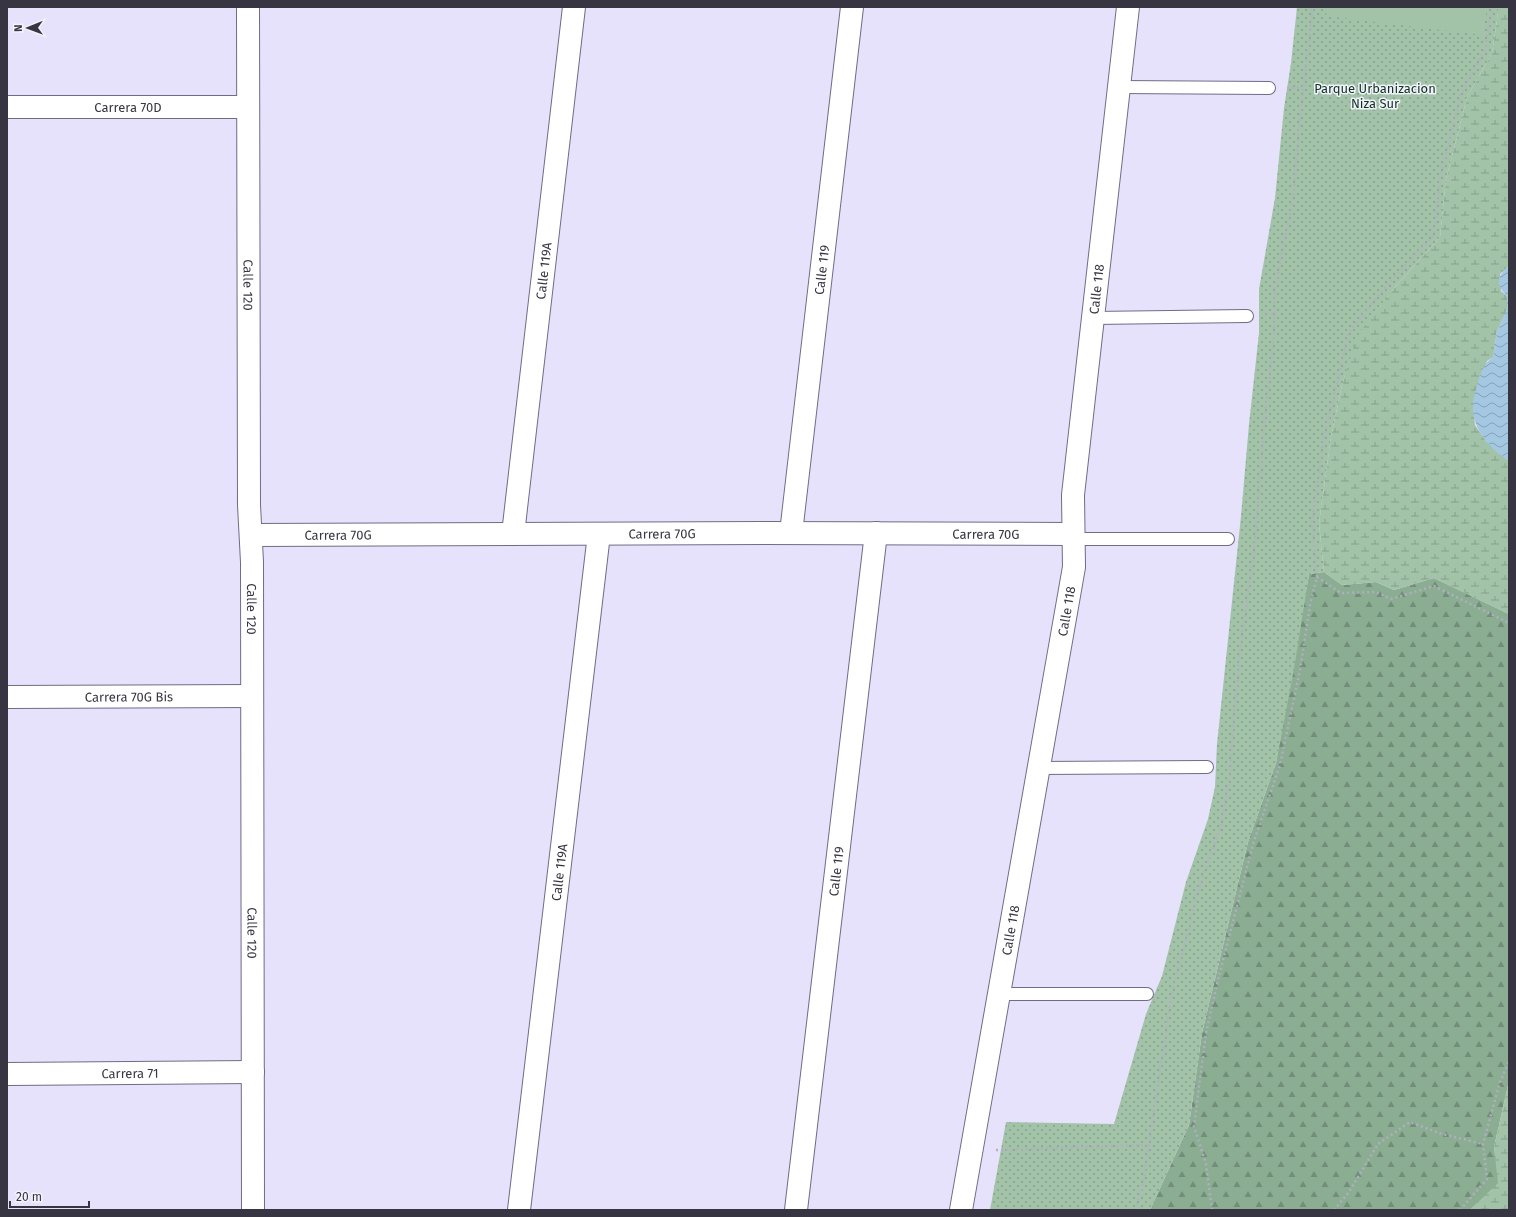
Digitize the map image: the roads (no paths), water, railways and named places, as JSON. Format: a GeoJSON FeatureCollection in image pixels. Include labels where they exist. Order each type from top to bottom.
{"type":"FeatureCollection","features":[{"type":"Feature","properties":{"kind":"street","name":"Calle 120"},"geometry":{"type":"LineString","coordinates":[[248,7],[253,1210]]}},
{"type":"Feature","properties":{"kind":"street","name":"Calle 119A"},"geometry":{"type":"LineString","coordinates":[[513,534],[574,7]]}},
{"type":"Feature","properties":{"kind":"street","name":"Calle 119"},"geometry":{"type":"LineString","coordinates":[[791,533],[852,7]]}},
{"type":"Feature","properties":{"kind":"street","name":"Calle 118"},"geometry":{"type":"LineString","coordinates":[[961,1210],[1074,567],[1073,495],[1128,7]]}},
{"type":"Feature","properties":{"kind":"street","name":"Carrera 70D"},"geometry":{"type":"LineString","coordinates":[[7,107],[248,107]]}},
{"type":"Feature","properties":{"kind":"street","name":"Carrera 70G"},"geometry":{"type":"LineString","coordinates":[[251,535],[791,533],[1073,536]]}},
{"type":"Feature","properties":{"kind":"street","name":"Calle 119A"},"geometry":{"type":"LineString","coordinates":[[519,1210],[599,534]]}},
{"type":"Feature","properties":{"kind":"street","name":"Calle 119"},"geometry":{"type":"LineString","coordinates":[[796,1210],[876,534]]}},
{"type":"Feature","properties":{"kind":"street","name":"Carrera 70G Bis"},"geometry":{"type":"LineString","coordinates":[[7,696],[252,696]]}},
{"type":"Feature","properties":{"kind":"street","name":"Carrera 71"},"geometry":{"type":"LineString","coordinates":[[7,1074],[253,1072]]}},
{"type":"Feature","properties":{"kind":"lane"},"geometry":{"type":"LineString","coordinates":[[1119,87],[1269,88]]}},
{"type":"Feature","properties":{"kind":"lane"},"geometry":{"type":"LineString","coordinates":[[1093,318],[1247,316]]}},
{"type":"Feature","properties":{"kind":"lane"},"geometry":{"type":"LineString","coordinates":[[1073,536],[1228,539]]}},
{"type":"Feature","properties":{"kind":"lane"},"geometry":{"type":"LineString","coordinates":[[1038,768],[1207,767]]}},
{"type":"Feature","properties":{"kind":"lane"},"geometry":{"type":"LineString","coordinates":[[999,994],[1147,994]]}},
{"type":"Feature","properties":{"kind":"water"},"geometry":{"type":"Polygon","coordinates":[[[1509,266],[1509,461],[1495,450],[1483,437],[1475,421],[1473,404],[1481,373],[1484,366],[1493,357],[1497,331],[1507,310],[1507,296],[1499,284],[1499,280],[1502,273],[1509,266]]]}},
{"type":"Feature","properties":{"kind":"park label","name":"Parque Urbanizacion Niza Sur"},"geometry":{"type":"Point","coordinates":[1375,96]}}]}
